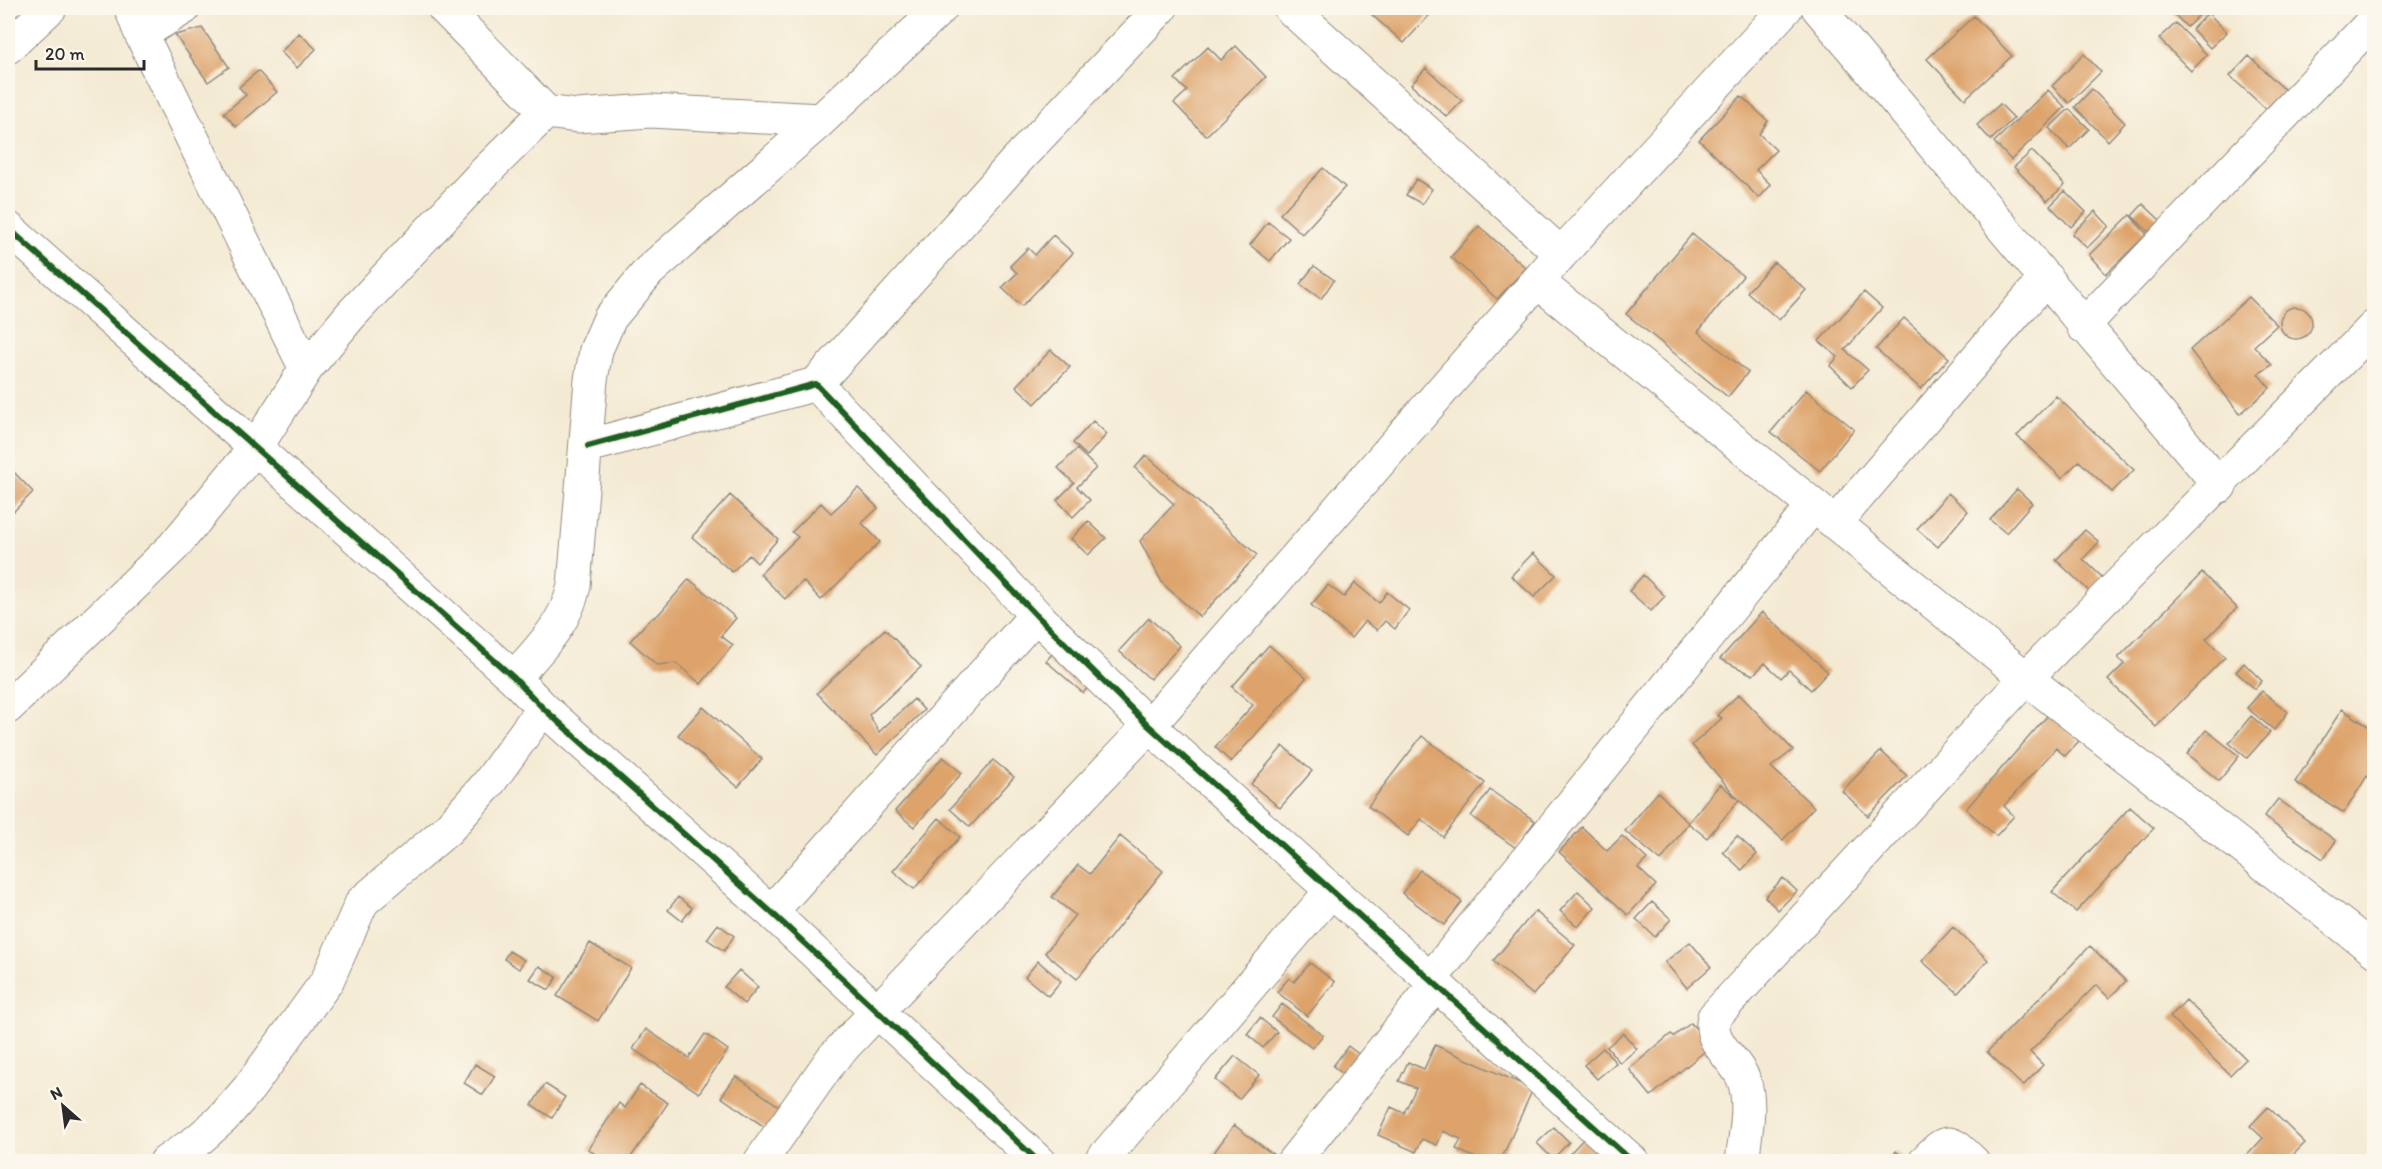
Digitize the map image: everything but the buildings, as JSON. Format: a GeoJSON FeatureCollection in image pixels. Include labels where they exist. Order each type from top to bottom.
{"type":"FeatureCollection","features":[{"type":"Feature","properties":{"kind":"street"},"geometry":{"type":"LineString","coordinates":[[8,47],[50,8]]}},
{"type":"Feature","properties":{"kind":"street"},"geometry":{"type":"LineString","coordinates":[[184,8],[136,21],[306,369]]}},
{"type":"Feature","properties":{"kind":"street"},"geometry":{"type":"LineString","coordinates":[[444,8],[546,112],[577,116],[650,111],[821,120]]}},
{"type":"Feature","properties":{"kind":"street"},"geometry":{"type":"LineString","coordinates":[[514,678],[561,623],[570,607],[574,586],[596,350],[610,318],[649,271],[821,120],[941,8]]}},
{"type":"Feature","properties":{"kind":"street"},"geometry":{"type":"LineString","coordinates":[[588,446],[816,384],[1016,161],[1161,8]]}},
{"type":"Feature","properties":{"kind":"street"},"geometry":{"type":"LineString","coordinates":[[1290,8],[1561,254]]}},
{"type":"Feature","properties":{"kind":"street"},"geometry":{"type":"LineString","coordinates":[[760,1161],[832,1059],[1149,726],[1561,254],[1786,8]]}},
{"type":"Feature","properties":{"kind":"street"},"geometry":{"type":"LineString","coordinates":[[1818,8],[2046,278],[2083,326],[2220,486]]}},
{"type":"Feature","properties":{"kind":"street"},"geometry":{"type":"LineString","coordinates":[[2083,326],[2374,20]]}},
{"type":"Feature","properties":{"kind":"street"},"geometry":{"type":"LineString","coordinates":[[8,707],[174,546],[256,447],[306,369],[389,273],[546,112]]}},
{"type":"Feature","properties":{"kind":"street"},"geometry":{"type":"LineString","coordinates":[[8,228],[514,678],[543,708],[878,1010],[1038,1161]]}},
{"type":"Feature","properties":{"kind":"street"},"geometry":{"type":"LineString","coordinates":[[1293,1161],[1428,994],[1437,971],[1825,514],[2046,278]]}},
{"type":"Feature","properties":{"kind":"street"},"geometry":{"type":"LineString","coordinates":[[1538,282],[2026,678],[2374,950]]}},
{"type":"Feature","properties":{"kind":"street"},"geometry":{"type":"LineString","coordinates":[[1742,1161],[1747,1095],[1742,1075],[1713,1033],[1714,1017],[2026,678],[2220,486],[2374,327]]}},
{"type":"Feature","properties":{"kind":"street"},"geometry":{"type":"LineString","coordinates":[[816,384],[1036,615],[1149,726],[1633,1161]]}},
{"type":"Feature","properties":{"kind":"street"},"geometry":{"type":"LineString","coordinates":[[771,912],[1036,615]]}},
{"type":"Feature","properties":{"kind":"street"},"geometry":{"type":"LineString","coordinates":[[166,1161],[197,1141],[223,1118],[249,1088],[327,981],[362,902],[447,830],[494,776],[543,708]]}},
{"type":"Feature","properties":{"kind":"street"},"geometry":{"type":"LineString","coordinates":[[1100,1161],[1332,890]]}},
{"type":"Feature","properties":{"kind":"street"},"geometry":{"type":"LineString","coordinates":[[1924,1161],[1941,1144],[1948,1142],[1954,1144],[1973,1161]]}},
{"type":"Feature","properties":{"kind":"cycle path"},"geometry":{"type":"LineString","coordinates":[[8,228],[514,678],[543,708],[771,912],[1039,1162]]}},
{"type":"Feature","properties":{"kind":"cycle path"},"geometry":{"type":"LineString","coordinates":[[588,446],[816,384],[1036,615],[1149,726],[1633,1162]]}}]}
